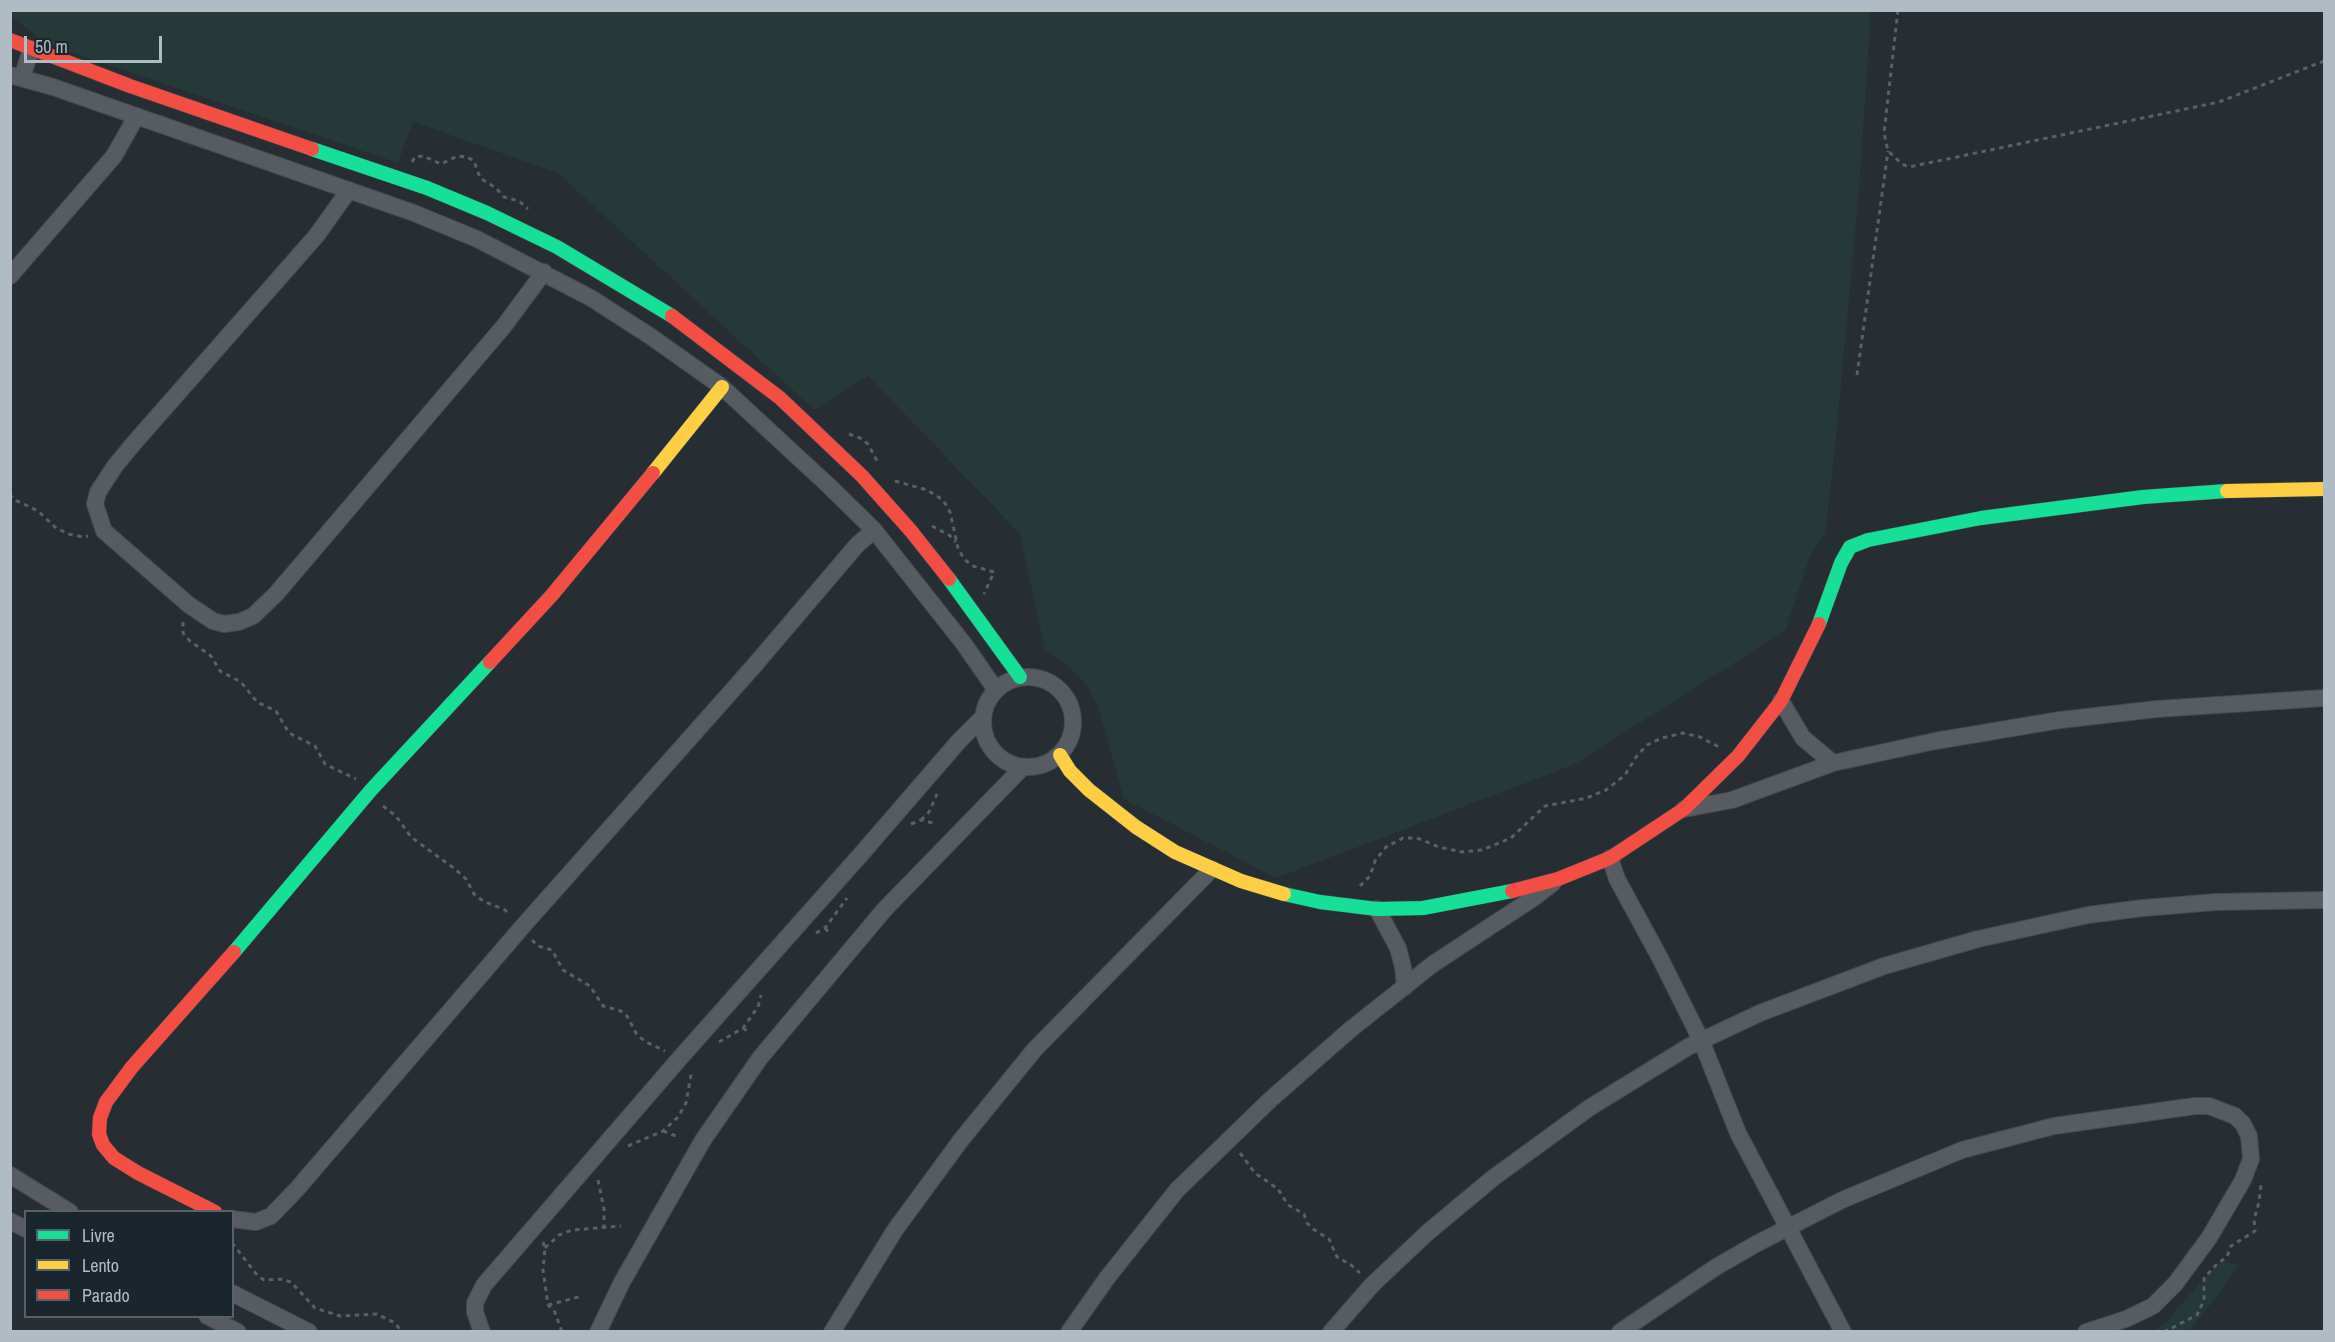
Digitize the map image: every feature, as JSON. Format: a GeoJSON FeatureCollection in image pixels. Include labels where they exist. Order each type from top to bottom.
{"type":"FeatureCollection","features":[{"type":"Feature","properties":{"kind":"street"},"geometry":{"type":"LineString","coordinates":[[10,40],[130,86],[405,180],[487,213],[602,273],[667,312],[780,398],[862,476],[911,531],[976,615],[1020,677]]}},
{"type":"Feature","properties":{"kind":"street"},"geometry":{"type":"LineString","coordinates":[[31,48],[16,77],[53,87],[349,190],[477,239],[591,298],[650,336],[722,387],[790,448],[874,530],[964,645],[996,690]]}},
{"type":"Feature","properties":{"kind":"street"},"geometry":{"type":"LineString","coordinates":[[10,276],[114,156],[136,117]]}},
{"type":"Feature","properties":{"kind":"street"},"geometry":{"type":"LineString","coordinates":[[349,190],[310,244],[115,466],[98,492],[95,504],[104,531],[189,605],[213,621],[224,624],[239,622],[253,616],[276,594],[504,326],[544,272]]}},
{"type":"Feature","properties":{"kind":"street"},"geometry":{"type":"LineString","coordinates":[[211,1210],[138,1173],[114,1158],[103,1145],[99,1134],[106,1102],[132,1067],[216,975],[372,790],[552,595],[722,387]]}},
{"type":"Feature","properties":{"kind":"street"},"geometry":{"type":"LineString","coordinates":[[1060,755],[1076,777],[1110,807],[1174,852],[1212,869],[1275,892],[1338,904],[1377,909],[1457,904],[1558,879],[1610,858],[1684,809],[1738,756],[1781,700],[1815,634],[1845,554],[1850,547],[1905,532],[1982,518],[2143,497],[2228,491],[2325,489]]}},
{"type":"Feature","properties":{"kind":"street"},"geometry":{"type":"LineString","coordinates":[[234,1219],[256,1222],[270,1216],[297,1189],[523,926],[753,667],[856,545],[874,530]]}},
{"type":"Feature","properties":{"kind":"street"},"geometry":{"type":"LineString","coordinates":[[1020,677],[1034,677],[1048,681],[1069,701],[1074,715],[1069,743],[1060,755],[1036,766],[1023,767],[1013,764],[995,752],[984,732],[983,717],[987,702],[996,690],[1020,677]]}},
{"type":"Feature","properties":{"kind":"street"},"geometry":{"type":"LineString","coordinates":[[1684,809],[1732,800],[1833,763],[1935,741],[2060,720],[2206,704],[2325,698]]}},
{"type":"Feature","properties":{"kind":"street"},"geometry":{"type":"LineString","coordinates":[[1781,700],[1803,738],[1833,763]]}},
{"type":"Feature","properties":{"kind":"street"},"geometry":{"type":"LineString","coordinates":[[482,1332],[475,1312],[475,1303],[484,1285],[954,746],[983,717]]}},
{"type":"Feature","properties":{"kind":"street"},"geometry":{"type":"LineString","coordinates":[[598,1332],[622,1282],[703,1140],[760,1058],[884,910],[1023,767]]}},
{"type":"Feature","properties":{"kind":"street"},"geometry":{"type":"LineString","coordinates":[[1610,858],[1617,879],[1701,1040],[1738,1133],[1843,1332]]}},
{"type":"Feature","properties":{"kind":"street"},"geometry":{"type":"LineString","coordinates":[[832,1332],[895,1230],[961,1140],[1035,1049],[1108,973],[1199,885],[1212,869]]}},
{"type":"Feature","properties":{"kind":"street"},"geometry":{"type":"LineString","coordinates":[[1069,1332],[1107,1278],[1177,1190],[1271,1099],[1317,1058],[1433,964],[1535,897],[1558,879]]}},
{"type":"Feature","properties":{"kind":"street"},"geometry":{"type":"LineString","coordinates":[[1331,1332],[1372,1285],[1427,1233],[1493,1178],[1589,1107],[1701,1040],[1760,1013],[1853,976],[1923,954],[2088,915],[2216,902],[2325,900]]}},
{"type":"Feature","properties":{"kind":"street"},"geometry":{"type":"LineString","coordinates":[[1377,909],[1398,948],[1405,987]]}},
{"type":"Feature","properties":{"kind":"street"},"geometry":{"type":"LineString","coordinates":[[1620,1332],[1716,1267],[1788,1228],[1842,1200],[1962,1150],[2017,1134],[2083,1121],[2194,1106],[2209,1106],[2235,1116],[2243,1124],[2249,1136],[2251,1159],[2243,1180],[2209,1238],[2175,1284],[2153,1306],[2126,1319],[2086,1332]]}},
{"type":"Feature","properties":{"kind":"street"},"geometry":{"type":"LineString","coordinates":[[10,1175],[67,1210]]}},
{"type":"Feature","properties":{"kind":"street"},"geometry":{"type":"LineString","coordinates":[[10,1221],[24,1228]]}},
{"type":"Feature","properties":{"kind":"street"},"geometry":{"type":"LineString","coordinates":[[234,1294],[309,1332]]}},
{"type":"Feature","properties":{"kind":"street"},"geometry":{"type":"LineString","coordinates":[[209,1318],[238,1332]]}},
{"type":"Feature","properties":{"kind":"path"},"geometry":{"type":"LineString","coordinates":[[1857,375],[1888,151],[1884,133],[1898,10]]}},
{"type":"Feature","properties":{"kind":"path"},"geometry":{"type":"LineString","coordinates":[[1888,151],[1902,164],[1909,167],[2219,102],[2325,61]]}},
{"type":"Feature","properties":{"kind":"path"},"geometry":{"type":"LineString","coordinates":[[405,180],[415,157],[423,156],[441,164],[458,156],[467,157],[474,161],[480,178],[496,188],[504,197],[525,205],[536,221],[535,237]]}},
{"type":"Feature","properties":{"kind":"path"},"geometry":{"type":"LineString","coordinates":[[818,433],[834,431],[860,438],[868,444],[879,464]]}},
{"type":"Feature","properties":{"kind":"path"},"geometry":{"type":"LineString","coordinates":[[895,481],[927,490],[943,500],[950,512],[957,544],[964,559],[973,566],[994,572],[976,615]]}},
{"type":"Feature","properties":{"kind":"path"},"geometry":{"type":"LineString","coordinates":[[10,494],[14,499],[38,511],[48,522],[68,534],[83,537],[104,531]]}},
{"type":"Feature","properties":{"kind":"path"},"geometry":{"type":"LineString","coordinates":[[189,605],[182,628],[190,641],[211,656],[220,671],[241,682],[256,702],[276,711],[289,733],[315,746],[325,764],[352,776],[372,790],[385,809],[396,816],[411,837],[455,869],[466,879],[474,894],[494,907],[505,910],[523,926],[538,946],[552,950],[563,970],[590,986],[603,1006],[621,1011],[627,1016],[637,1035],[646,1042],[680,1058],[689,1068],[691,1075],[686,1103],[678,1117],[663,1131],[621,1148]]}},
{"type":"Feature","properties":{"kind":"path"},"geometry":{"type":"LineString","coordinates":[[1338,904],[1370,876],[1375,861],[1386,847],[1403,838],[1417,838],[1439,847],[1462,852],[1482,850],[1511,838],[1545,806],[1587,798],[1606,790],[1625,775],[1635,757],[1647,745],[1662,738],[1683,733],[1700,737],[1738,756]]}},
{"type":"Feature","properties":{"kind":"path"},"geometry":{"type":"LineString","coordinates":[[825,928],[831,934]]}},
{"type":"Feature","properties":{"kind":"path"},"geometry":{"type":"LineString","coordinates":[[743,1028],[750,1033]]}},
{"type":"Feature","properties":{"kind":"path"},"geometry":{"type":"LineString","coordinates":[[663,1131],[676,1136]]}},
{"type":"Feature","properties":{"kind":"path"},"geometry":{"type":"LineString","coordinates":[[1228,1143],[1247,1160],[1255,1173],[1278,1189],[1288,1205],[1304,1214],[1307,1223],[1313,1229],[1329,1239],[1336,1257],[1351,1265],[1372,1285]]}},
{"type":"Feature","properties":{"kind":"path"},"geometry":{"type":"LineString","coordinates":[[598,1180],[603,1171]]}},
{"type":"Feature","properties":{"kind":"path"},"geometry":{"type":"LineString","coordinates":[[594,1173],[598,1180],[604,1209],[604,1226]]}},
{"type":"Feature","properties":{"kind":"path"},"geometry":{"type":"LineString","coordinates":[[2164,1332],[2197,1315],[2204,1300],[2204,1278],[2227,1257],[2231,1246],[2254,1231],[2260,1179]]}},
{"type":"Feature","properties":{"kind":"path"},"geometry":{"type":"LineString","coordinates":[[545,1248],[559,1235],[573,1230],[621,1226]]}},
{"type":"Feature","properties":{"kind":"path"},"geometry":{"type":"LineString","coordinates":[[541,1237],[545,1248],[543,1270],[548,1305],[554,1310],[562,1332]]}},
{"type":"Feature","properties":{"kind":"path"},"geometry":{"type":"LineString","coordinates":[[234,1246],[258,1276],[264,1280],[280,1279],[291,1282],[315,1308],[340,1316],[377,1314],[395,1323],[402,1332]]}},
{"type":"Feature","properties":{"kind":"path"},"geometry":{"type":"LineString","coordinates":[[548,1305],[582,1296]]}},
{"type":"Feature","properties":{"kind":"green space"},"geometry":{"type":"Polygon","coordinates":[[[10,11],[1871,11],[1860,178],[1825,534],[1810,556],[1785,631],[1573,765],[1276,878],[1124,799],[1098,707],[1092,694],[1085,683],[1066,664],[1045,650],[1020,534],[868,376],[814,410],[558,173],[413,122],[398,163],[47,44],[11,16],[10,11]]]}},
{"type":"Feature","properties":{"kind":"green space"},"geometry":{"type":"Polygon","coordinates":[[[2223,1261],[2238,1265],[2219,1294],[2189,1331],[2153,1331],[2163,1325],[2207,1275],[2223,1261]]]}},
{"type":"Feature","properties":{"kind":"traffic: fast"},"geometry":{"type":"LineString","coordinates":[[312,149],[427,188],[487,213],[557,247],[672,316]]}},
{"type":"Feature","properties":{"kind":"traffic: fast"},"geometry":{"type":"LineString","coordinates":[[1819,624],[1841,563],[1850,547],[1868,540],[1981,518],[2143,497],[2227,491]]}},
{"type":"Feature","properties":{"kind":"traffic: fast"},"geometry":{"type":"LineString","coordinates":[[949,579],[1020,677]]}},
{"type":"Feature","properties":{"kind":"traffic: fast"},"geometry":{"type":"LineString","coordinates":[[234,952],[371,790],[490,662]]}},
{"type":"Feature","properties":{"kind":"traffic: fast"},"geometry":{"type":"LineString","coordinates":[[1284,894],[1320,902],[1377,909],[1423,908],[1512,891]]}},
{"type":"Feature","properties":{"kind":"traffic: slow"},"geometry":{"type":"LineString","coordinates":[[653,473],[722,387]]}},
{"type":"Feature","properties":{"kind":"traffic: slow"},"geometry":{"type":"LineString","coordinates":[[2227,491],[2324,489]]}},
{"type":"Feature","properties":{"kind":"traffic: slow"},"geometry":{"type":"LineString","coordinates":[[1060,755],[1070,771],[1089,790],[1136,827],[1175,852],[1241,881],[1284,894]]}},
{"type":"Feature","properties":{"kind":"traffic: jam"},"geometry":{"type":"LineString","coordinates":[[10,40],[130,86],[312,149]]}},
{"type":"Feature","properties":{"kind":"traffic: jam"},"geometry":{"type":"LineString","coordinates":[[672,316],[780,398],[862,476],[911,531],[949,579]]}},
{"type":"Feature","properties":{"kind":"traffic: jam"},"geometry":{"type":"LineString","coordinates":[[490,662],[552,595],[653,473]]}},
{"type":"Feature","properties":{"kind":"traffic: jam"},"geometry":{"type":"LineString","coordinates":[[1512,891],[1558,879],[1610,858],[1684,809],[1738,756],[1781,701],[1819,624]]}},
{"type":"Feature","properties":{"kind":"traffic: jam"},"geometry":{"type":"LineString","coordinates":[[211,1210],[138,1173],[114,1158],[103,1145],[99,1134],[100,1118],[106,1102],[132,1067],[234,952]]}}]}
